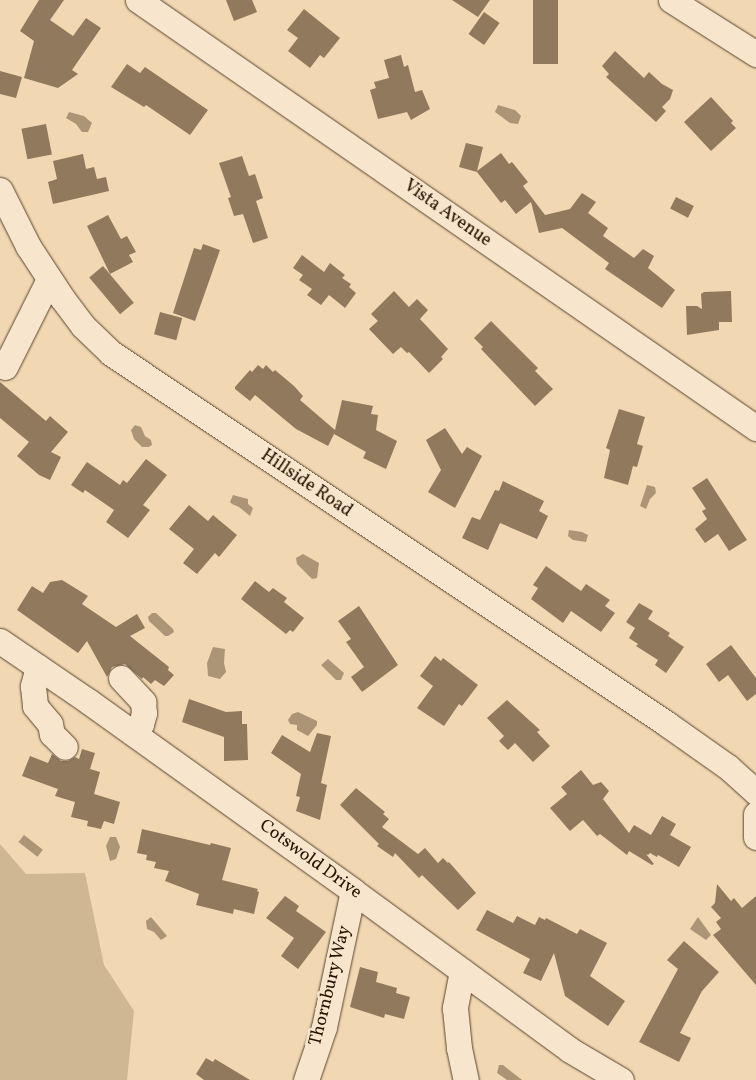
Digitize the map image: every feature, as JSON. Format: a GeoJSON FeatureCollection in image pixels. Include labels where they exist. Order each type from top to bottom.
{"type":"FeatureCollection","features":[{"type":"Feature","properties":{"kind":"street","name":"Vista Avenue"},"geometry":{"type":"LineString","coordinates":[[138,0],[756,428]]}},
{"type":"Feature","properties":{"kind":"street"},"geometry":{"type":"LineString","coordinates":[[672,0],[756,54]]}},
{"type":"Feature","properties":{"kind":"street","name":"Hillside Road"},"geometry":{"type":"LineString","coordinates":[[0,190],[28,246],[49,279],[83,326],[112,353],[667,724],[728,767],[756,792]]}},
{"type":"Feature","properties":{"kind":"street"},"geometry":{"type":"LineString","coordinates":[[5,367],[49,279]]}},
{"type":"Feature","properties":{"kind":"street","name":"Cotswold Drive"},"geometry":{"type":"LineString","coordinates":[[0,640],[354,891],[570,1050],[621,1080]]}},
{"type":"Feature","properties":{"kind":"street"},"geometry":{"type":"LineString","coordinates":[[38,667],[33,686],[35,706],[50,724],[52,734],[66,747]]}},
{"type":"Feature","properties":{"kind":"street"},"geometry":{"type":"LineString","coordinates":[[121,678],[143,702],[144,713],[141,724],[132,732]]}},
{"type":"Feature","properties":{"kind":"street"},"geometry":{"type":"LineString","coordinates":[[756,814],[756,837]]}},
{"type":"Feature","properties":{"kind":"street","name":"Thornbury Way"},"geometry":{"type":"LineString","coordinates":[[306,1080],[324,1027],[354,891]]}},
{"type":"Feature","properties":{"kind":"street"},"geometry":{"type":"LineString","coordinates":[[462,971],[456,1008],[459,1048],[466,1080]]}},
{"type":"Feature","properties":{"kind":"shaded area"},"geometry":{"type":"Polygon","coordinates":[[[498,105],[515,110],[521,116],[518,124],[510,123],[495,112],[498,105]]]}},
{"type":"Feature","properties":{"kind":"shaded area"},"geometry":{"type":"Polygon","coordinates":[[[69,112],[84,116],[92,123],[88,132],[82,132],[76,124],[66,118],[69,112]]]}},
{"type":"Feature","properties":{"kind":"shaded area"},"geometry":{"type":"Polygon","coordinates":[[[135,425],[141,427],[145,436],[151,440],[152,445],[142,447],[134,439],[131,430],[135,425]]]}},
{"type":"Feature","properties":{"kind":"shaded area"},"geometry":{"type":"Polygon","coordinates":[[[647,485],[655,487],[656,493],[650,499],[646,509],[640,506],[647,485]]]}},
{"type":"Feature","properties":{"kind":"shaded area"},"geometry":{"type":"Polygon","coordinates":[[[233,495],[248,499],[248,504],[253,508],[250,516],[230,502],[233,495]]]}},
{"type":"Feature","properties":{"kind":"shaded area"},"geometry":{"type":"Polygon","coordinates":[[[569,530],[588,535],[586,542],[573,540],[568,536],[569,530]]]}},
{"type":"Feature","properties":{"kind":"shaded area"},"geometry":{"type":"Polygon","coordinates":[[[303,554],[319,563],[317,578],[312,579],[297,564],[296,558],[303,554]]]}},
{"type":"Feature","properties":{"kind":"shaded area"},"geometry":{"type":"Polygon","coordinates":[[[152,613],[156,613],[174,632],[165,636],[149,621],[148,617],[152,613]]]}},
{"type":"Feature","properties":{"kind":"shaded area"},"geometry":{"type":"Polygon","coordinates":[[[213,647],[225,649],[224,663],[226,672],[220,679],[208,676],[207,663],[213,647]]]}},
{"type":"Feature","properties":{"kind":"shaded area"},"geometry":{"type":"Polygon","coordinates":[[[328,659],[344,673],[341,680],[336,680],[321,665],[328,659]]]}},
{"type":"Feature","properties":{"kind":"shaded area"},"geometry":{"type":"Polygon","coordinates":[[[298,712],[317,721],[317,725],[308,736],[297,730],[297,725],[290,724],[288,720],[292,714],[298,712]]]}},
{"type":"Feature","properties":{"kind":"shaded area"},"geometry":{"type":"Polygon","coordinates":[[[24,835],[43,850],[37,857],[18,842],[24,835]]]}},
{"type":"Feature","properties":{"kind":"shaded area"},"geometry":{"type":"Polygon","coordinates":[[[110,837],[116,837],[120,847],[116,859],[110,861],[106,846],[110,837]]]}},
{"type":"Feature","properties":{"kind":"shaded area"},"geometry":{"type":"Polygon","coordinates":[[[0,844],[26,874],[85,873],[104,965],[134,1011],[127,1080],[0,1080],[0,844]]]}},
{"type":"Feature","properties":{"kind":"shaded area"},"geometry":{"type":"Polygon","coordinates":[[[151,917],[167,936],[161,940],[154,932],[147,929],[146,921],[151,917]]]}},
{"type":"Feature","properties":{"kind":"shaded area"},"geometry":{"type":"Polygon","coordinates":[[[698,917],[711,935],[706,940],[690,929],[698,917]]]}},
{"type":"Feature","properties":{"kind":"shaded area"},"geometry":{"type":"Polygon","coordinates":[[[499,1065],[503,1065],[522,1080],[507,1080],[497,1073],[499,1065]]]}},
{"type":"Feature","properties":{"kind":"building"},"geometry":{"type":"Polygon","coordinates":[[[39,0],[64,0],[50,20],[73,36],[86,18],[101,28],[72,70],[78,74],[58,88],[24,78],[34,41],[20,31],[39,0]]]}},
{"type":"Feature","properties":{"kind":"building"},"geometry":{"type":"Polygon","coordinates":[[[226,0],[252,0],[257,12],[234,21],[226,0]]]}},
{"type":"Feature","properties":{"kind":"building"},"geometry":{"type":"Polygon","coordinates":[[[452,0],[490,0],[478,17],[452,0]]]}},
{"type":"Feature","properties":{"kind":"building"},"geometry":{"type":"Polygon","coordinates":[[[533,0],[558,0],[558,64],[533,64],[533,0]]]}},
{"type":"Feature","properties":{"kind":"building"},"geometry":{"type":"Polygon","coordinates":[[[304,9],[340,38],[324,58],[320,55],[310,68],[288,51],[298,38],[287,30],[304,9]]]}},
{"type":"Feature","properties":{"kind":"building"},"geometry":{"type":"Polygon","coordinates":[[[484,12],[500,23],[484,45],[469,34],[484,12]]]}},
{"type":"Feature","properties":{"kind":"building"},"geometry":{"type":"Polygon","coordinates":[[[615,51],[644,78],[649,72],[662,84],[673,90],[670,99],[662,107],[666,111],[656,122],[606,77],[609,74],[602,66],[615,51]]]}},
{"type":"Feature","properties":{"kind":"building"},"geometry":{"type":"Polygon","coordinates":[[[401,55],[404,67],[408,65],[415,92],[422,90],[430,109],[411,120],[407,112],[378,119],[370,90],[376,88],[374,82],[389,78],[384,60],[401,55]]]}},
{"type":"Feature","properties":{"kind":"building"},"geometry":{"type":"Polygon","coordinates":[[[127,64],[140,73],[145,67],[208,110],[190,135],[146,105],[144,107],[111,87],[127,64]]]}},
{"type":"Feature","properties":{"kind":"building"},"geometry":{"type":"Polygon","coordinates":[[[0,71],[22,77],[16,98],[0,94],[0,71]]]}},
{"type":"Feature","properties":{"kind":"building"},"geometry":{"type":"Polygon","coordinates":[[[711,97],[733,121],[731,123],[736,128],[711,151],[684,122],[711,97]]]}},
{"type":"Feature","properties":{"kind":"building"},"geometry":{"type":"Polygon","coordinates":[[[46,124],[52,154],[27,159],[21,129],[46,124]]]}},
{"type":"Feature","properties":{"kind":"building"},"geometry":{"type":"Polygon","coordinates":[[[466,143],[483,147],[477,171],[501,153],[509,164],[512,162],[528,182],[523,186],[545,215],[570,209],[582,193],[596,202],[588,213],[608,228],[603,236],[634,258],[643,249],[654,256],[648,268],[675,290],[662,308],[605,269],[609,263],[562,228],[539,233],[531,202],[516,214],[505,200],[501,203],[477,172],[459,167],[466,143]]]}},
{"type":"Feature","properties":{"kind":"building"},"geometry":{"type":"Polygon","coordinates":[[[83,154],[86,169],[94,167],[97,179],[106,177],[109,191],[53,204],[48,182],[57,179],[53,161],[83,154]]]}},
{"type":"Feature","properties":{"kind":"building"},"geometry":{"type":"Polygon","coordinates":[[[242,156],[249,176],[255,174],[263,198],[256,201],[268,238],[253,243],[243,214],[234,216],[228,198],[231,197],[219,163],[242,156]]]}},
{"type":"Feature","properties":{"kind":"building"},"geometry":{"type":"Polygon","coordinates":[[[676,197],[694,206],[688,218],[670,209],[676,197]]]}},
{"type":"Feature","properties":{"kind":"building"},"geometry":{"type":"Polygon","coordinates":[[[108,215],[121,239],[127,236],[136,252],[129,255],[133,262],[110,274],[87,226],[108,215]]]}},
{"type":"Feature","properties":{"kind":"building"},"geometry":{"type":"Polygon","coordinates":[[[203,244],[220,250],[195,321],[173,313],[194,248],[201,250],[203,244]]]}},
{"type":"Feature","properties":{"kind":"building"},"geometry":{"type":"Polygon","coordinates":[[[302,255],[324,272],[330,263],[345,275],[342,278],[351,284],[349,287],[356,293],[345,308],[329,295],[321,305],[307,295],[312,289],[299,280],[303,275],[293,268],[302,255]]]}},
{"type":"Feature","properties":{"kind":"building"},"geometry":{"type":"Polygon","coordinates":[[[103,266],[134,303],[120,314],[89,278],[103,266]]]}},
{"type":"Feature","properties":{"kind":"building"},"geometry":{"type":"Polygon","coordinates":[[[394,291],[409,307],[417,299],[428,310],[420,319],[448,349],[441,357],[443,359],[429,373],[409,352],[407,353],[401,347],[393,354],[369,329],[378,321],[371,314],[394,291]]]}},
{"type":"Feature","properties":{"kind":"building"},"geometry":{"type":"Polygon","coordinates":[[[731,291],[732,322],[719,322],[719,330],[687,335],[686,306],[697,306],[702,309],[701,294],[704,292],[731,291]]]}},
{"type":"Feature","properties":{"kind":"building"},"geometry":{"type":"Polygon","coordinates":[[[160,312],[182,318],[176,340],[154,334],[160,312]]]}},
{"type":"Feature","properties":{"kind":"building"},"geometry":{"type":"Polygon","coordinates":[[[491,321],[538,368],[535,371],[553,389],[535,406],[481,349],[483,347],[474,338],[491,321]]]}},
{"type":"Feature","properties":{"kind":"building"},"geometry":{"type":"Polygon","coordinates":[[[258,365],[263,369],[266,365],[273,372],[275,370],[294,386],[303,396],[300,400],[335,430],[342,400],[373,406],[371,414],[378,415],[376,430],[397,441],[386,469],[363,458],[366,452],[334,434],[328,446],[296,429],[255,395],[250,401],[235,389],[250,370],[252,372],[258,365]]]}},
{"type":"Feature","properties":{"kind":"building"},"geometry":{"type":"Polygon","coordinates":[[[0,382],[46,421],[50,416],[68,432],[51,452],[61,457],[50,480],[39,475],[17,456],[29,442],[0,418],[0,382]]]}},
{"type":"Feature","properties":{"kind":"building"},"geometry":{"type":"Polygon","coordinates":[[[619,409],[645,417],[637,444],[643,446],[637,467],[633,466],[628,485],[604,478],[610,450],[606,448],[619,409]]]}},
{"type":"Feature","properties":{"kind":"building"},"geometry":{"type":"Polygon","coordinates":[[[445,428],[462,454],[467,447],[482,456],[455,508],[428,492],[441,470],[426,440],[445,428]]]}},
{"type":"Feature","properties":{"kind":"building"},"geometry":{"type":"Polygon","coordinates":[[[146,459],[167,475],[143,505],[150,510],[128,538],[106,522],[114,510],[85,490],[83,493],[71,485],[87,462],[120,485],[123,480],[127,483],[146,459]]]}},
{"type":"Feature","properties":{"kind":"building"},"geometry":{"type":"Polygon","coordinates":[[[707,478],[747,540],[729,551],[718,534],[705,543],[695,529],[707,519],[702,511],[706,509],[692,488],[707,478]]]}},
{"type":"Feature","properties":{"kind":"building"},"geometry":{"type":"Polygon","coordinates":[[[503,481],[544,501],[539,511],[548,516],[537,539],[500,523],[488,550],[462,538],[472,517],[480,520],[495,490],[499,491],[503,481]]]}},
{"type":"Feature","properties":{"kind":"building"},"geometry":{"type":"Polygon","coordinates":[[[189,505],[208,521],[213,515],[237,535],[219,557],[215,553],[197,574],[183,563],[194,549],[169,529],[189,505]]]}},
{"type":"Feature","properties":{"kind":"building"},"geometry":{"type":"Polygon","coordinates":[[[546,566],[581,591],[586,584],[610,600],[605,606],[615,613],[601,632],[571,611],[563,623],[531,599],[538,588],[533,585],[546,566]]]}},
{"type":"Feature","properties":{"kind":"building"},"geometry":{"type":"Polygon","coordinates":[[[62,580],[88,596],[82,604],[116,627],[137,614],[145,628],[130,636],[169,667],[168,670],[174,675],[164,686],[155,680],[151,684],[143,677],[142,679],[125,664],[112,667],[107,677],[87,641],[78,653],[17,610],[32,586],[43,593],[50,582],[62,580]]]}},
{"type":"Feature","properties":{"kind":"building"},"geometry":{"type":"Polygon","coordinates":[[[255,581],[269,592],[273,588],[287,598],[284,602],[304,618],[293,632],[290,630],[286,634],[241,599],[255,581]]]}},
{"type":"Feature","properties":{"kind":"building"},"geometry":{"type":"Polygon","coordinates":[[[639,603],[653,611],[648,619],[670,633],[668,636],[684,647],[666,673],[655,665],[658,660],[636,646],[638,644],[629,638],[635,628],[626,622],[639,603]]]}},
{"type":"Feature","properties":{"kind":"building"},"geometry":{"type":"Polygon","coordinates":[[[359,606],[398,665],[362,692],[351,677],[364,667],[346,642],[351,639],[338,621],[359,606]]]}},
{"type":"Feature","properties":{"kind":"building"},"geometry":{"type":"Polygon","coordinates":[[[731,645],[756,678],[756,694],[747,701],[728,675],[719,682],[706,664],[731,645]]]}},
{"type":"Feature","properties":{"kind":"building"},"geometry":{"type":"Polygon","coordinates":[[[435,656],[441,661],[443,658],[478,685],[462,706],[459,704],[444,726],[417,708],[433,686],[420,676],[435,656]]]}},
{"type":"Feature","properties":{"kind":"building"},"geometry":{"type":"Polygon","coordinates":[[[189,699],[226,712],[242,711],[242,724],[247,724],[248,760],[224,761],[224,737],[182,722],[189,699]]]}},
{"type":"Feature","properties":{"kind":"building"},"geometry":{"type":"Polygon","coordinates":[[[507,700],[540,730],[537,732],[550,746],[533,762],[515,743],[508,750],[499,741],[504,736],[487,718],[507,700]]]}},
{"type":"Feature","properties":{"kind":"building"},"geometry":{"type":"Polygon","coordinates":[[[317,733],[331,736],[321,783],[327,785],[320,820],[296,811],[300,797],[296,796],[301,774],[271,753],[282,735],[310,752],[317,733]]]}},
{"type":"Feature","properties":{"kind":"building"},"geometry":{"type":"Polygon","coordinates":[[[82,749],[95,753],[90,769],[100,772],[94,794],[120,802],[114,824],[104,821],[101,829],[87,826],[88,821],[71,817],[75,802],[55,796],[58,789],[22,776],[30,756],[48,763],[52,754],[61,761],[68,761],[75,757],[79,759],[82,749]]]}},
{"type":"Feature","properties":{"kind":"building"},"geometry":{"type":"Polygon","coordinates":[[[581,770],[593,785],[601,782],[609,791],[603,799],[629,833],[634,825],[651,835],[662,816],[676,824],[670,835],[691,847],[679,867],[658,855],[657,857],[650,853],[646,854],[654,864],[652,865],[629,851],[627,855],[600,834],[597,836],[583,820],[570,831],[550,808],[567,794],[561,787],[581,770]]]}},
{"type":"Feature","properties":{"kind":"building"},"geometry":{"type":"Polygon","coordinates":[[[356,788],[385,812],[383,814],[389,819],[382,827],[418,854],[425,848],[438,863],[443,858],[449,862],[476,893],[458,910],[422,875],[419,878],[395,853],[393,857],[377,846],[379,844],[340,805],[356,788]]]}},
{"type":"Feature","properties":{"kind":"building"},"geometry":{"type":"Polygon","coordinates":[[[142,829],[231,848],[222,880],[258,889],[254,914],[234,909],[233,914],[196,905],[199,894],[165,881],[169,871],[154,868],[156,862],[146,860],[147,855],[137,853],[142,829]]]}},
{"type":"Feature","properties":{"kind":"building"},"geometry":{"type":"Polygon","coordinates":[[[717,884],[731,901],[734,898],[742,908],[756,896],[756,985],[713,935],[721,929],[716,922],[721,918],[711,907],[715,903],[717,884]]]}},
{"type":"Feature","properties":{"kind":"building"},"geometry":{"type":"Polygon","coordinates":[[[285,896],[299,906],[296,911],[326,932],[298,969],[281,956],[294,938],[266,918],[285,896]]]}},
{"type":"Feature","properties":{"kind":"building"},"geometry":{"type":"Polygon","coordinates":[[[487,910],[513,923],[517,916],[535,925],[539,917],[545,920],[546,918],[577,934],[580,929],[607,943],[590,976],[625,1001],[608,1026],[565,996],[554,953],[541,981],[523,973],[530,959],[476,930],[487,910]]]}},
{"type":"Feature","properties":{"kind":"building"},"geometry":{"type":"Polygon","coordinates":[[[684,941],[719,972],[702,991],[680,1033],[691,1038],[679,1062],[639,1042],[678,969],[667,960],[684,941]]]}},
{"type":"Feature","properties":{"kind":"building"},"geometry":{"type":"Polygon","coordinates":[[[360,967],[378,972],[376,982],[397,988],[396,993],[410,997],[404,1019],[385,1014],[384,1018],[350,1007],[360,967]]]}},
{"type":"Feature","properties":{"kind":"building"},"geometry":{"type":"Polygon","coordinates":[[[206,1058],[213,1062],[215,1059],[250,1080],[204,1080],[196,1074],[206,1058]]]}}]}
